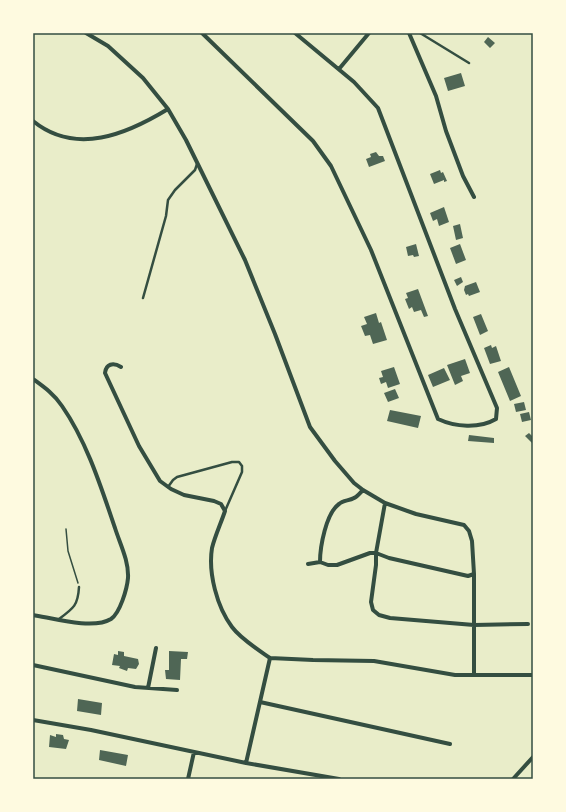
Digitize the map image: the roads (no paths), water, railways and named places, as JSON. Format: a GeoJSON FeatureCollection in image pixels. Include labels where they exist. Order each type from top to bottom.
{"type":"FeatureCollection","features":[{"type":"Feature","properties":{"kind":"street"},"geometry":{"type":"LineString","coordinates":[[86,33],[108,46],[143,78],[168,109],[197,163],[245,260],[310,426],[335,461],[354,483],[385,504],[416,514],[464,525],[468,531],[472,541],[474,574],[474,675]]}},
{"type":"Feature","properties":{"kind":"street"},"geometry":{"type":"LineString","coordinates":[[202,33],[313,141],[331,166],[371,250],[438,419],[451,425],[488,424],[496,419],[497,408],[455,309],[378,108],[354,82],[295,33]]}},
{"type":"Feature","properties":{"kind":"street"},"geometry":{"type":"LineString","coordinates":[[339,69],[369,33]]}},
{"type":"Feature","properties":{"kind":"street"},"geometry":{"type":"LineString","coordinates":[[409,33],[436,96],[446,131],[463,176],[474,197]]}},
{"type":"Feature","properties":{"kind":"street"},"geometry":{"type":"LineString","coordinates":[[33,121],[44,130],[69,139],[97,139],[121,134],[145,123],[168,109]]}},
{"type":"Feature","properties":{"kind":"street"},"geometry":{"type":"LineString","coordinates":[[121,367],[113,364],[108,365],[105,368],[104,373],[139,446],[160,481],[184,495],[214,501],[221,504],[225,510],[212,548],[212,578],[215,592],[232,627],[248,642],[270,658],[374,661],[455,675],[533,675]]}},
{"type":"Feature","properties":{"kind":"street"},"geometry":{"type":"LineString","coordinates":[[33,379],[54,396],[63,406],[78,433],[99,481],[125,557],[128,577],[124,598],[116,615],[110,620],[86,625],[33,615]]}},
{"type":"Feature","properties":{"kind":"street"},"geometry":{"type":"LineString","coordinates":[[320,562],[320,551],[327,524],[335,507],[341,502],[354,498],[363,490]]}},
{"type":"Feature","properties":{"kind":"street"},"geometry":{"type":"LineString","coordinates":[[385,504],[376,552],[376,565],[371,602],[373,610],[379,615],[390,618],[474,624],[528,624]]}},
{"type":"Feature","properties":{"kind":"street"},"geometry":{"type":"LineString","coordinates":[[308,564],[320,562],[328,565],[337,565],[376,552],[389,558],[468,576],[474,574]]}},
{"type":"Feature","properties":{"kind":"street"},"geometry":{"type":"LineString","coordinates":[[148,688],[156,648]]}},
{"type":"Feature","properties":{"kind":"street"},"geometry":{"type":"LineString","coordinates":[[246,764],[270,658]]}},
{"type":"Feature","properties":{"kind":"street"},"geometry":{"type":"LineString","coordinates":[[33,666],[134,687],[177,690]]}},
{"type":"Feature","properties":{"kind":"street"},"geometry":{"type":"LineString","coordinates":[[260,702],[450,744]]}},
{"type":"Feature","properties":{"kind":"street"},"geometry":{"type":"LineString","coordinates":[[33,720],[91,730],[246,764],[339,779]]}},
{"type":"Feature","properties":{"kind":"street"},"geometry":{"type":"LineString","coordinates":[[188,779],[194,752]]}},
{"type":"Feature","properties":{"kind":"street"},"geometry":{"type":"LineString","coordinates":[[513,779],[533,757]]}},
{"type":"Feature","properties":{"kind":"lane"},"geometry":{"type":"LineString","coordinates":[[420,33],[470,63]]}},
{"type":"Feature","properties":{"kind":"lane"},"geometry":{"type":"LineString","coordinates":[[143,298],[166,216],[168,200],[175,190],[195,170],[197,163]]}},
{"type":"Feature","properties":{"kind":"lane"},"geometry":{"type":"LineString","coordinates":[[168,487],[177,477],[232,462],[239,462],[242,466],[242,472],[225,510]]}},
{"type":"Feature","properties":{"kind":"lane"},"geometry":{"type":"LineString","coordinates":[[59,620],[72,610],[78,600],[79,587]]}}]}
